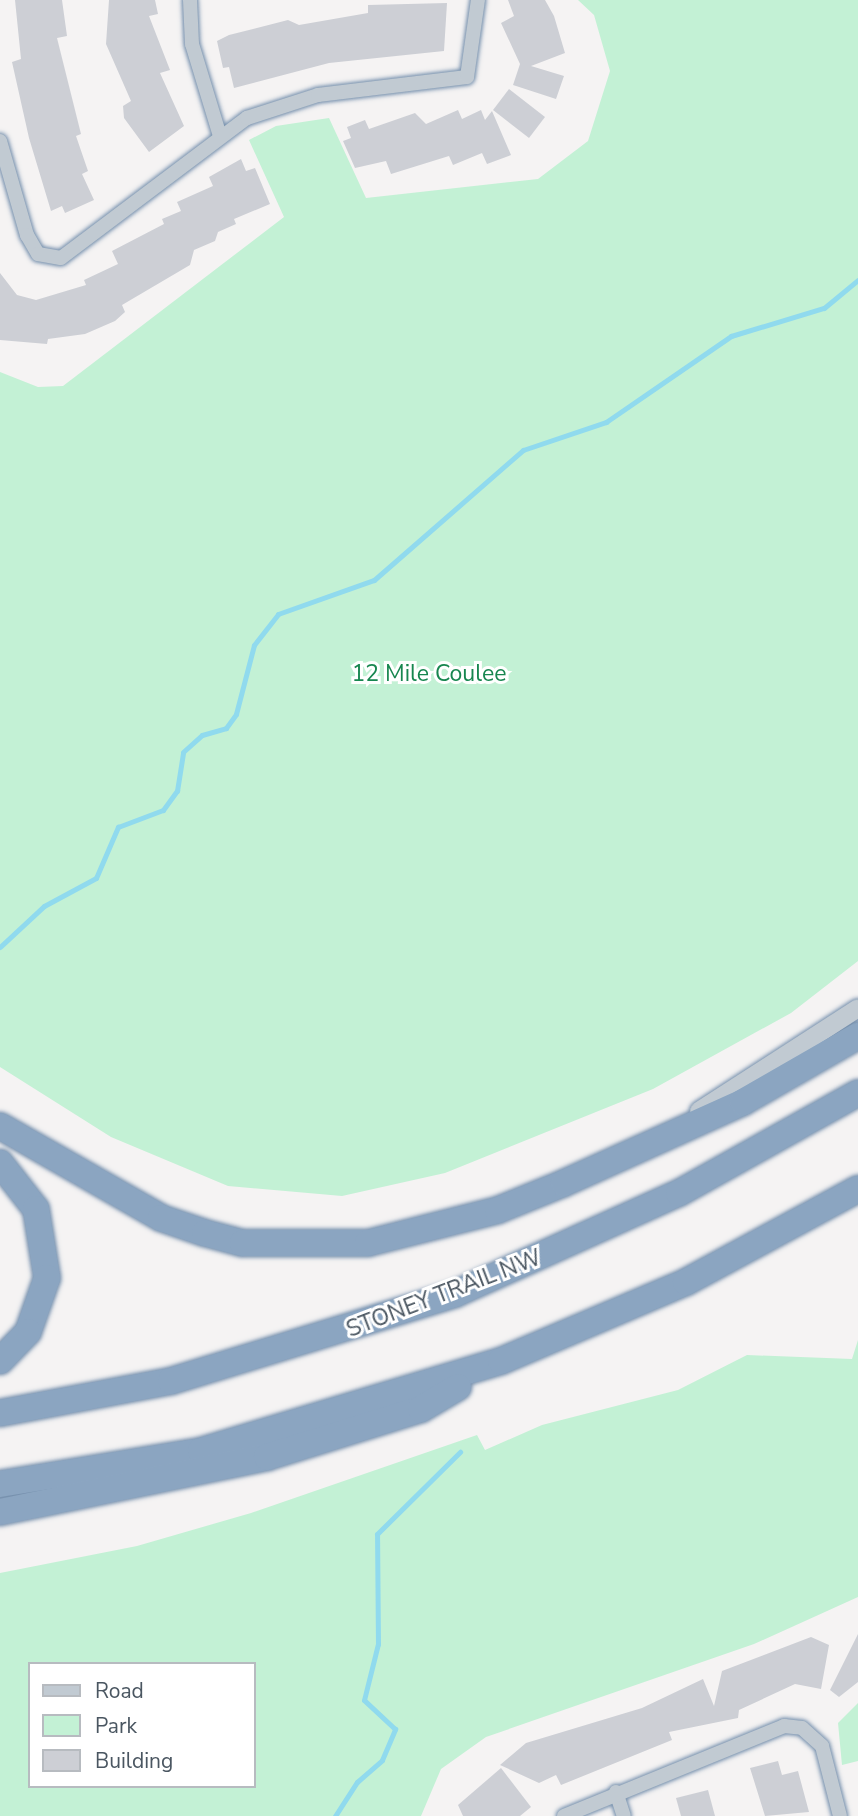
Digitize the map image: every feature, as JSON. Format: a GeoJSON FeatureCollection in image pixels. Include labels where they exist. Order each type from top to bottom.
{"type":"FeatureCollection","features":[{"type":"Feature","properties":{"kind":"highway"},"geometry":{"type":"LineString","coordinates":[[0,1126],[161,1218],[243,1243],[303,1245],[368,1242],[498,1210],[667,1132],[743,1102],[858,1036]]}},
{"type":"Feature","properties":{"kind":"highway","name":"STONEY TRAIL NW"},"geometry":{"type":"LineString","coordinates":[[0,1413],[171,1381],[455,1294],[654,1205],[809,1126],[858,1093]]}},
{"type":"Feature","properties":{"kind":"highway"},"geometry":{"type":"LineString","coordinates":[[0,1163],[36,1209],[47,1278],[28,1332],[0,1361]]}},
{"type":"Feature","properties":{"kind":"highway"},"geometry":{"type":"LineString","coordinates":[[0,1484],[213,1448],[501,1362],[687,1282],[858,1189]]}},
{"type":"Feature","properties":{"kind":"highway"},"geometry":{"type":"LineString","coordinates":[[0,1512],[169,1482],[348,1434],[421,1409],[501,1362]]}},
{"type":"Feature","properties":{"kind":"street"},"geometry":{"type":"LineString","coordinates":[[190,0],[192,44],[219,133]]}},
{"type":"Feature","properties":{"kind":"street"},"geometry":{"type":"LineString","coordinates":[[0,141],[27,235],[38,254],[61,258],[219,133],[307,98],[467,77],[478,0]]}},
{"type":"Feature","properties":{"kind":"street"},"geometry":{"type":"LineString","coordinates":[[667,1132],[858,1008]]}},
{"type":"Feature","properties":{"kind":"street"},"geometry":{"type":"LineString","coordinates":[[564,1816],[616,1792],[792,1727],[822,1746],[840,1816]]}},
{"type":"Feature","properties":{"kind":"street"},"geometry":{"type":"LineString","coordinates":[[616,1792],[624,1816]]}},
{"type":"Feature","properties":{"kind":"green space","name":"12 Mile Coulee"},"geometry":{"type":"Polygon","coordinates":[[[578,0],[858,0],[858,961],[791,1013],[653,1089],[445,1173],[342,1196],[228,1186],[111,1137],[0,1067],[0,372],[38,387],[63,386],[284,217],[249,140],[276,126],[329,118],[366,198],[538,179],[588,141],[610,71],[594,15],[578,0]]]}},
{"type":"Feature","properties":{"kind":"green space"},"geometry":{"type":"Polygon","coordinates":[[[858,1340],[858,1597],[754,1644],[486,1737],[441,1769],[421,1816],[0,1816],[0,1573],[137,1546],[251,1513],[477,1435],[485,1450],[542,1425],[678,1390],[747,1355],[852,1359],[858,1340]]]}},
{"type":"Feature","properties":{"kind":"green space"},"geometry":{"type":"Polygon","coordinates":[[[858,1703],[858,1761],[842,1765],[838,1723],[858,1703]]]}},
{"type":"Feature","properties":{"kind":"building"},"geometry":{"type":"Polygon","coordinates":[[[15,0],[62,0],[67,36],[57,38],[81,134],[76,136],[88,171],[82,174],[94,200],[65,213],[62,206],[51,211],[29,138],[12,62],[21,59],[15,0]]]}},
{"type":"Feature","properties":{"kind":"building"},"geometry":{"type":"Polygon","coordinates":[[[109,0],[155,0],[158,14],[149,16],[170,70],[160,73],[184,126],[149,152],[124,118],[123,106],[131,101],[106,44],[109,0]]]}},
{"type":"Feature","properties":{"kind":"building"},"geometry":{"type":"Polygon","coordinates":[[[508,0],[545,0],[554,16],[565,53],[531,66],[564,76],[556,99],[513,85],[520,64],[501,23],[514,16],[508,0]]]}},
{"type":"Feature","properties":{"kind":"building"},"geometry":{"type":"Polygon","coordinates":[[[447,3],[444,51],[329,63],[234,88],[229,67],[223,68],[217,41],[229,35],[288,20],[299,25],[368,13],[368,5],[447,3]]]}},
{"type":"Feature","properties":{"kind":"building"},"geometry":{"type":"Polygon","coordinates":[[[509,89],[545,117],[529,138],[493,110],[509,89]]]}},
{"type":"Feature","properties":{"kind":"building"},"geometry":{"type":"Polygon","coordinates":[[[458,110],[462,119],[481,110],[485,120],[492,111],[511,155],[487,164],[482,153],[453,165],[449,156],[391,174],[386,161],[355,168],[343,141],[351,138],[347,127],[365,120],[369,129],[415,113],[426,124],[458,110]]]}},
{"type":"Feature","properties":{"kind":"building"},"geometry":{"type":"Polygon","coordinates":[[[241,159],[246,171],[255,168],[270,204],[234,219],[236,224],[218,232],[215,241],[194,250],[190,265],[122,305],[125,312],[115,321],[85,334],[48,339],[47,344],[0,340],[0,273],[17,295],[36,300],[86,285],[84,280],[118,264],[112,251],[164,224],[162,219],[181,211],[177,202],[213,186],[209,177],[241,159]]]}},
{"type":"Feature","properties":{"kind":"building"},"geometry":{"type":"Polygon","coordinates":[[[858,1634],[858,1682],[839,1697],[830,1690],[858,1634]]]}},
{"type":"Feature","properties":{"kind":"building"},"geometry":{"type":"Polygon","coordinates":[[[811,1637],[829,1645],[821,1689],[795,1684],[739,1710],[738,1718],[669,1732],[672,1740],[561,1785],[556,1775],[539,1783],[500,1765],[526,1743],[642,1708],[703,1679],[714,1706],[722,1671],[811,1637]]]}},
{"type":"Feature","properties":{"kind":"building"},"geometry":{"type":"Polygon","coordinates":[[[778,1761],[782,1775],[798,1771],[809,1812],[765,1816],[750,1768],[778,1761]]]}},
{"type":"Feature","properties":{"kind":"building"},"geometry":{"type":"Polygon","coordinates":[[[501,1768],[531,1807],[520,1816],[463,1816],[458,1805],[501,1768]]]}},
{"type":"Feature","properties":{"kind":"building"},"geometry":{"type":"Polygon","coordinates":[[[708,1790],[715,1816],[681,1816],[676,1798],[708,1790]]]}},
{"type":"Feature","properties":{"kind":"waterway"},"geometry":{"type":"LineString","coordinates":[[0,947],[44,906],[96,878],[118,827],[163,810],[177,791],[183,752],[202,735],[226,728],[236,714],[254,645],[278,614],[374,580],[523,450],[606,422],[731,336],[824,308],[858,280]]}},
{"type":"Feature","properties":{"kind":"waterway"},"geometry":{"type":"LineString","coordinates":[[335,1816],[357,1782],[382,1760],[395,1729],[364,1700],[378,1644],[377,1534],[460,1452]]}}]}
